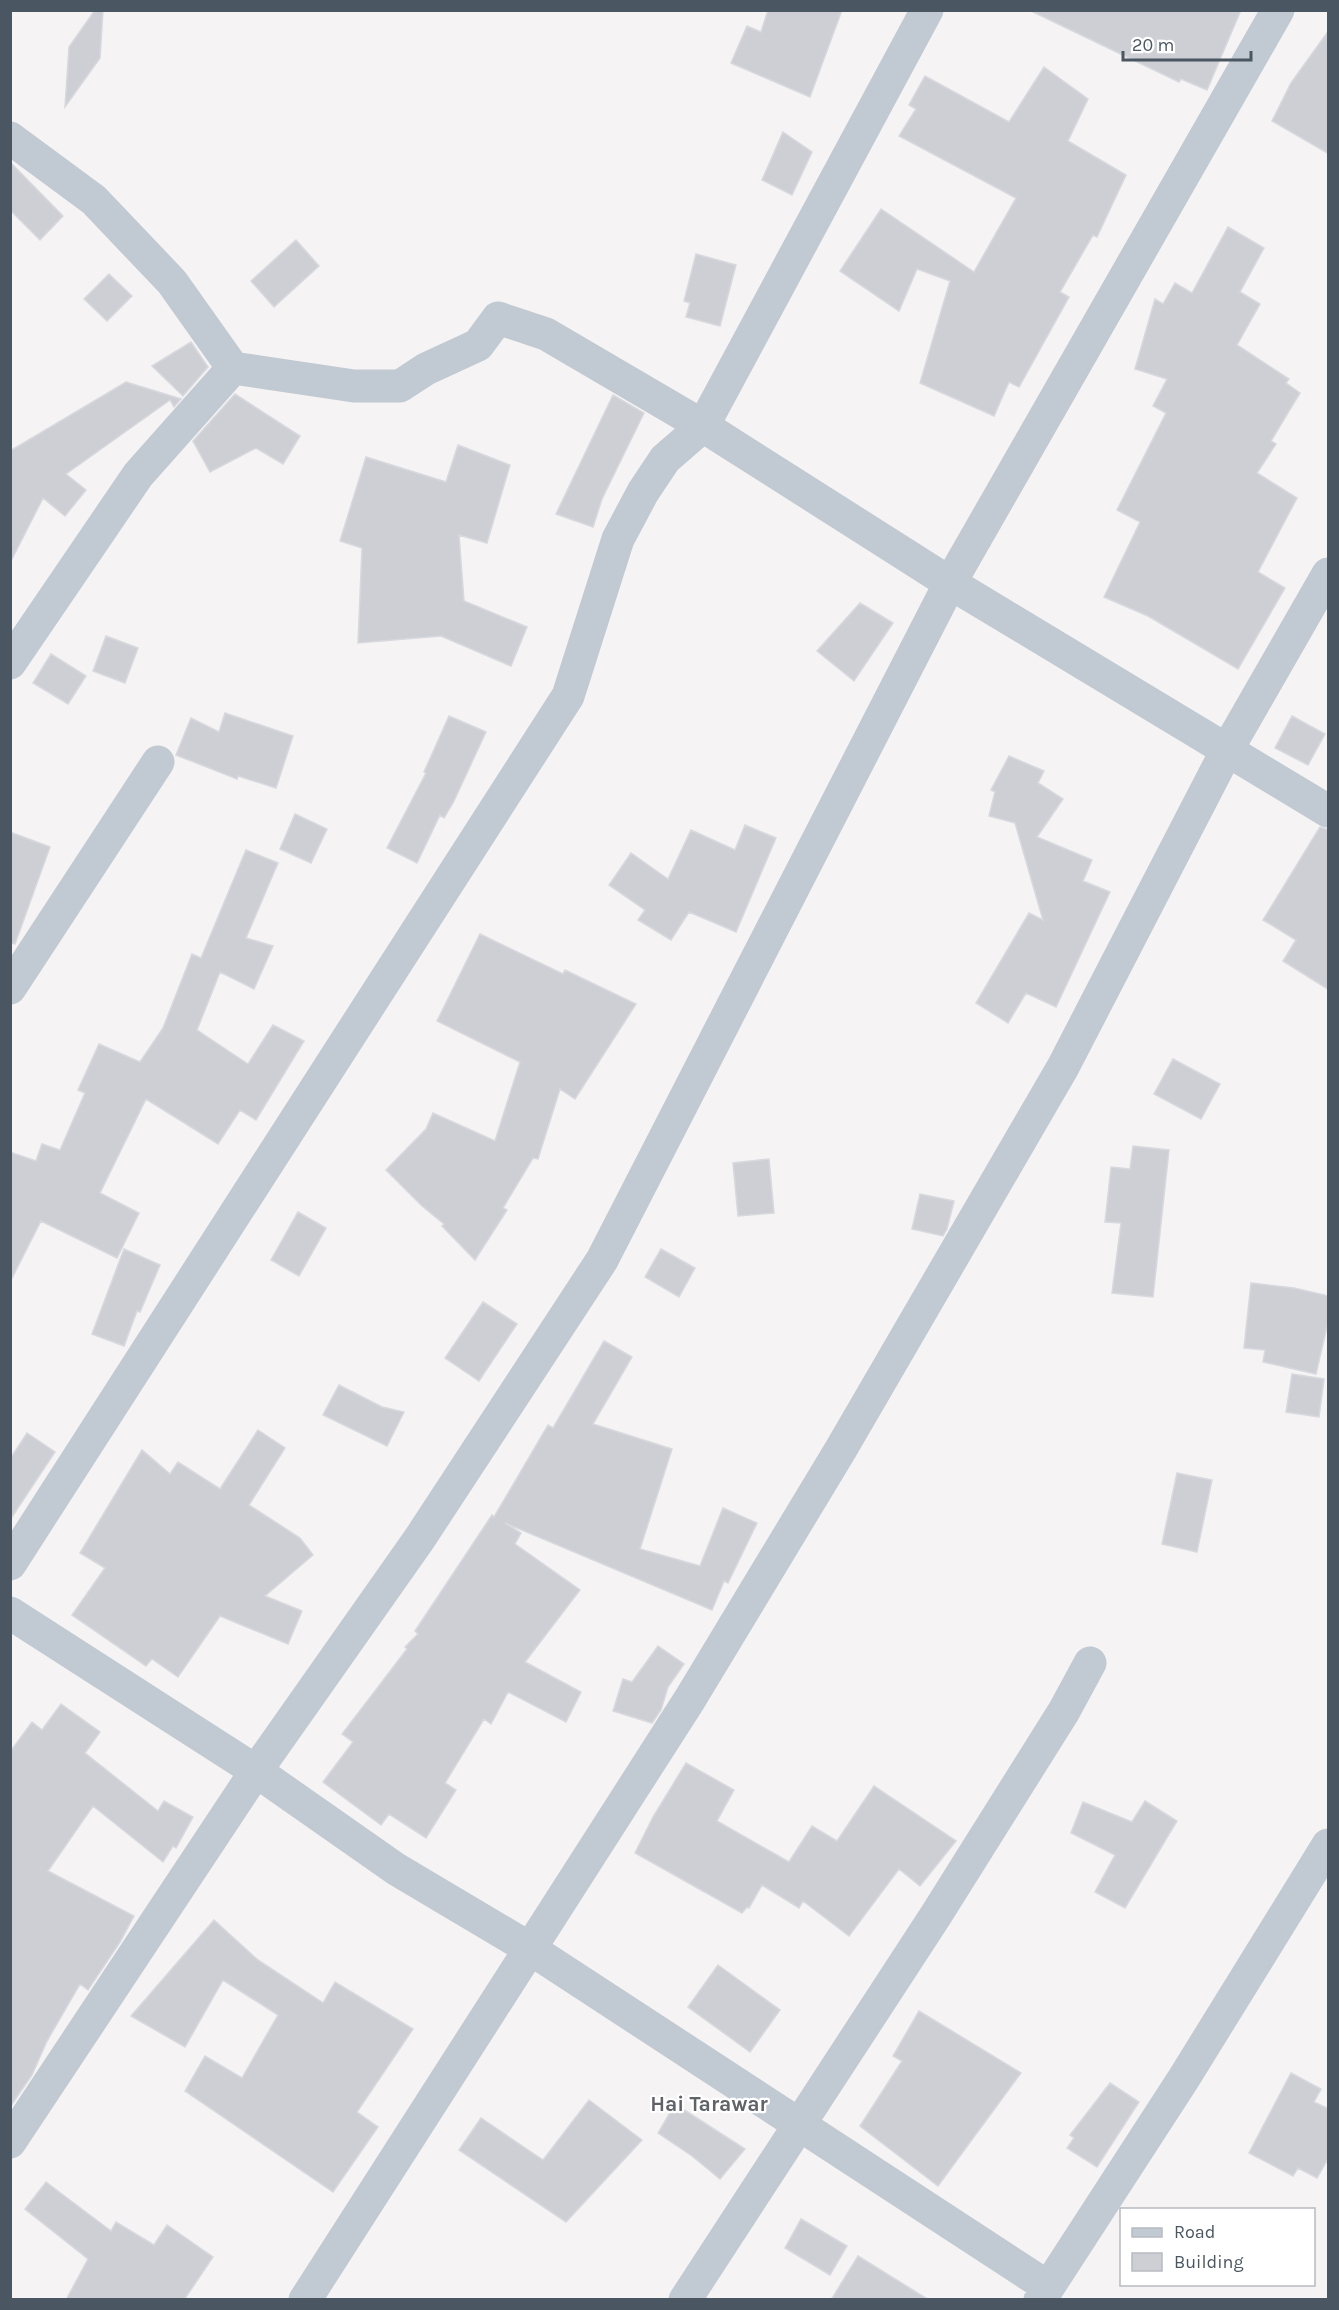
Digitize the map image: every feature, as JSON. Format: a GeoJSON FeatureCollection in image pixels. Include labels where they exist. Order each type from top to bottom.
{"type":"FeatureCollection","features":[{"type":"Feature","properties":{"kind":"street"},"geometry":{"type":"LineString","coordinates":[[10,1564],[568,696],[618,539],[643,492],[666,459],[703,426],[927,10]]}},
{"type":"Feature","properties":{"kind":"street"},"geometry":{"type":"LineString","coordinates":[[10,2142],[256,1771],[420,1538],[602,1260],[950,584],[1278,10]]}},
{"type":"Feature","properties":{"kind":"street"},"geometry":{"type":"LineString","coordinates":[[10,138],[94,200],[172,282],[232,368],[354,386],[400,386],[426,369],[478,345],[498,318],[546,334],[703,426],[950,584],[1329,811]]}},
{"type":"Feature","properties":{"kind":"street"},"geometry":{"type":"LineString","coordinates":[[10,663],[138,475],[232,368]]}},
{"type":"Feature","properties":{"kind":"street"},"geometry":{"type":"LineString","coordinates":[[305,2300],[690,1699],[853,1428],[1063,1067],[1227,750],[1329,574]]}},
{"type":"Feature","properties":{"kind":"street"},"geometry":{"type":"LineString","coordinates":[[10,988],[158,762]]}},
{"type":"Feature","properties":{"kind":"street"},"geometry":{"type":"LineString","coordinates":[[10,1613],[256,1771],[396,1869],[529,1948],[800,2124],[1044,2293],[1184,2078],[1329,1845]]}},
{"type":"Feature","properties":{"kind":"street"},"geometry":{"type":"LineString","coordinates":[[685,2300],[1013,1794],[1064,1711],[1090,1663]]}},
{"type":"Feature","properties":{"kind":"building"},"geometry":{"type":"Polygon","coordinates":[[[95,10],[103,10],[100,58],[65,107],[69,47],[95,10]]]}},
{"type":"Feature","properties":{"kind":"building"},"geometry":{"type":"Polygon","coordinates":[[[768,10],[842,10],[810,97],[731,63],[747,26],[761,32],[768,10]]]}},
{"type":"Feature","properties":{"kind":"building"},"geometry":{"type":"Polygon","coordinates":[[[1029,10],[1241,10],[1207,90],[1181,79],[1179,82],[1029,10]]]}},
{"type":"Feature","properties":{"kind":"building"},"geometry":{"type":"Polygon","coordinates":[[[1329,30],[1329,154],[1272,121],[1291,83],[1329,30]]]}},
{"type":"Feature","properties":{"kind":"building"},"geometry":{"type":"Polygon","coordinates":[[[1044,67],[1088,99],[1068,141],[1126,175],[1097,237],[1093,235],[1060,292],[1069,297],[1019,387],[1009,382],[994,416],[920,383],[950,281],[917,269],[899,311],[840,271],[881,209],[974,272],[1016,198],[899,136],[916,109],[909,105],[925,76],[1009,122],[1044,67]]]}},
{"type":"Feature","properties":{"kind":"building"},"geometry":{"type":"Polygon","coordinates":[[[783,132],[812,152],[792,195],[762,180],[783,132]]]}},
{"type":"Feature","properties":{"kind":"building"},"geometry":{"type":"Polygon","coordinates":[[[10,162],[63,216],[40,240],[10,210],[10,162]]]}},
{"type":"Feature","properties":{"kind":"building"},"geometry":{"type":"Polygon","coordinates":[[[1228,227],[1264,248],[1240,292],[1260,304],[1237,345],[1289,379],[1286,383],[1300,393],[1271,441],[1276,444],[1257,473],[1297,498],[1258,572],[1285,588],[1238,669],[1148,616],[1104,597],[1140,522],[1117,510],[1166,413],[1153,406],[1167,379],[1135,369],[1155,299],[1163,304],[1175,283],[1192,293],[1228,227]]]}},
{"type":"Feature","properties":{"kind":"building"},"geometry":{"type":"Polygon","coordinates":[[[296,240],[319,266],[274,307],[251,281],[296,240]]]}},
{"type":"Feature","properties":{"kind":"building"},"geometry":{"type":"Polygon","coordinates":[[[696,254],[736,265],[720,326],[686,317],[690,303],[684,301],[696,254]]]}},
{"type":"Feature","properties":{"kind":"building"},"geometry":{"type":"Polygon","coordinates":[[[109,274],[132,296],[107,321],[84,299],[109,274]]]}},
{"type":"Feature","properties":{"kind":"building"},"geometry":{"type":"Polygon","coordinates":[[[191,342],[208,367],[183,396],[152,366],[191,342]]]}},
{"type":"Feature","properties":{"kind":"building"},"geometry":{"type":"Polygon","coordinates":[[[126,382],[181,399],[174,407],[170,400],[66,474],[86,490],[65,516],[43,498],[10,563],[10,451],[126,382]]]}},
{"type":"Feature","properties":{"kind":"building"},"geometry":{"type":"Polygon","coordinates":[[[235,394],[300,436],[283,464],[256,448],[210,472],[193,441],[235,394]]]}},
{"type":"Feature","properties":{"kind":"building"},"geometry":{"type":"Polygon","coordinates":[[[613,395],[644,413],[602,499],[593,527],[556,514],[613,395]]]}},
{"type":"Feature","properties":{"kind":"building"},"geometry":{"type":"Polygon","coordinates":[[[458,445],[510,465],[487,543],[459,535],[464,601],[527,627],[511,666],[441,636],[358,643],[362,548],[340,541],[366,457],[446,482],[458,445]]]}},
{"type":"Feature","properties":{"kind":"building"},"geometry":{"type":"Polygon","coordinates":[[[860,603],[893,623],[854,681],[817,651],[860,603]]]}},
{"type":"Feature","properties":{"kind":"building"},"geometry":{"type":"Polygon","coordinates":[[[106,636],[138,648],[125,683],[93,671],[106,636]]]}},
{"type":"Feature","properties":{"kind":"building"},"geometry":{"type":"Polygon","coordinates":[[[51,654],[86,676],[68,704],[33,683],[51,654]]]}},
{"type":"Feature","properties":{"kind":"building"},"geometry":{"type":"Polygon","coordinates":[[[225,713],[293,736],[276,788],[238,776],[237,779],[176,755],[191,718],[219,732],[225,713]]]}},
{"type":"Feature","properties":{"kind":"building"},"geometry":{"type":"Polygon","coordinates":[[[449,716],[486,732],[453,803],[444,818],[440,815],[417,863],[387,848],[426,773],[424,772],[449,716]]]}},
{"type":"Feature","properties":{"kind":"building"},"geometry":{"type":"Polygon","coordinates":[[[1292,716],[1325,734],[1308,765],[1275,748],[1292,716]]]}},
{"type":"Feature","properties":{"kind":"building"},"geometry":{"type":"Polygon","coordinates":[[[1009,756],[1044,771],[1038,783],[1063,799],[1037,837],[1092,860],[1083,881],[1110,892],[1056,1007],[1026,993],[1008,1023],[976,1003],[1029,913],[1043,920],[1015,823],[989,816],[995,792],[991,790],[1009,756]]]}},
{"type":"Feature","properties":{"kind":"building"},"geometry":{"type":"Polygon","coordinates":[[[295,814],[327,829],[311,863],[280,849],[295,814]]]}},
{"type":"Feature","properties":{"kind":"building"},"geometry":{"type":"Polygon","coordinates":[[[745,825],[776,838],[736,932],[689,912],[671,940],[638,920],[645,910],[609,885],[631,853],[668,879],[691,830],[735,850],[745,825]]]}},
{"type":"Feature","properties":{"kind":"building"},"geometry":{"type":"Polygon","coordinates":[[[1320,827],[1329,830],[1329,990],[1283,961],[1296,940],[1263,920],[1320,827]]]}},
{"type":"Feature","properties":{"kind":"building"},"geometry":{"type":"Polygon","coordinates":[[[10,832],[50,847],[15,944],[10,943],[10,832]]]}},
{"type":"Feature","properties":{"kind":"building"},"geometry":{"type":"Polygon","coordinates":[[[246,850],[278,863],[246,938],[273,946],[254,989],[220,972],[197,1030],[248,1064],[273,1025],[304,1041],[256,1120],[240,1110],[218,1144],[146,1099],[100,1193],[139,1213],[117,1258],[41,1221],[10,1282],[10,1152],[36,1161],[42,1144],[60,1150],[85,1093],[78,1090],[99,1044],[140,1062],[163,1028],[192,954],[201,958],[246,850]]]}},
{"type":"Feature","properties":{"kind":"building"},"geometry":{"type":"Polygon","coordinates":[[[480,934],[563,974],[565,970],[636,1004],[575,1099],[560,1089],[538,1159],[533,1158],[503,1208],[507,1210],[475,1260],[442,1226],[444,1224],[422,1206],[386,1170],[426,1129],[433,1113],[495,1141],[520,1062],[437,1021],[480,934]]]}},
{"type":"Feature","properties":{"kind":"building"},"geometry":{"type":"Polygon","coordinates":[[[1173,1059],[1220,1084],[1201,1119],[1154,1094],[1173,1059]]]}},
{"type":"Feature","properties":{"kind":"building"},"geometry":{"type":"Polygon","coordinates":[[[1133,1146],[1169,1150],[1153,1297],[1112,1293],[1121,1223],[1105,1222],[1111,1167],[1130,1169],[1133,1146]]]}},
{"type":"Feature","properties":{"kind":"building"},"geometry":{"type":"Polygon","coordinates":[[[769,1159],[774,1213],[738,1216],[733,1163],[769,1159]]]}},
{"type":"Feature","properties":{"kind":"building"},"geometry":{"type":"Polygon","coordinates":[[[920,1194],[954,1201],[943,1236],[912,1229],[920,1194]]]}},
{"type":"Feature","properties":{"kind":"building"},"geometry":{"type":"Polygon","coordinates":[[[298,1212],[326,1228],[299,1276],[271,1260],[298,1212]]]}},
{"type":"Feature","properties":{"kind":"building"},"geometry":{"type":"Polygon","coordinates":[[[124,1249],[160,1265],[140,1312],[137,1311],[124,1346],[92,1334],[124,1249]]]}},
{"type":"Feature","properties":{"kind":"building"},"geometry":{"type":"Polygon","coordinates":[[[661,1249],[695,1268],[679,1297],[645,1277],[661,1249]]]}},
{"type":"Feature","properties":{"kind":"building"},"geometry":{"type":"Polygon","coordinates":[[[1251,1283],[1294,1288],[1329,1296],[1329,1318],[1316,1374],[1263,1362],[1265,1350],[1244,1348],[1251,1283]]]}},
{"type":"Feature","properties":{"kind":"building"},"geometry":{"type":"Polygon","coordinates":[[[483,1302],[517,1324],[479,1381],[445,1358],[483,1302]]]}},
{"type":"Feature","properties":{"kind":"building"},"geometry":{"type":"Polygon","coordinates":[[[604,1341],[632,1357],[593,1424],[672,1449],[640,1549],[700,1566],[723,1508],[757,1523],[728,1583],[724,1581],[712,1610],[505,1523],[521,1533],[515,1544],[580,1590],[525,1662],[581,1692],[566,1722],[508,1692],[491,1724],[484,1719],[445,1783],[456,1790],[426,1838],[389,1814],[381,1825],[323,1782],[353,1742],[342,1734],[407,1649],[405,1647],[418,1634],[415,1631],[492,1515],[494,1517],[548,1425],[553,1428],[604,1341]]]}},
{"type":"Feature","properties":{"kind":"building"},"geometry":{"type":"Polygon","coordinates":[[[1292,1374],[1324,1379],[1319,1417],[1286,1412],[1292,1374]]]}},
{"type":"Feature","properties":{"kind":"building"},"geometry":{"type":"Polygon","coordinates":[[[339,1385],[382,1407],[404,1412],[387,1446],[323,1415],[339,1385]]]}},
{"type":"Feature","properties":{"kind":"building"},"geometry":{"type":"Polygon","coordinates":[[[258,1430],[285,1448],[249,1505],[300,1538],[313,1555],[265,1596],[302,1611],[288,1644],[220,1616],[178,1677],[152,1659],[146,1666],[72,1615],[105,1568],[80,1553],[142,1450],[170,1474],[178,1462],[220,1489],[258,1430]]]}},
{"type":"Feature","properties":{"kind":"building"},"geometry":{"type":"Polygon","coordinates":[[[27,1433],[55,1452],[10,1520],[10,1459],[27,1433]]]}},
{"type":"Feature","properties":{"kind":"building"},"geometry":{"type":"Polygon","coordinates":[[[1177,1473],[1212,1480],[1197,1552],[1162,1544],[1177,1473]]]}},
{"type":"Feature","properties":{"kind":"building"},"geometry":{"type":"Polygon","coordinates":[[[658,1646],[684,1664],[668,1687],[661,1710],[652,1723],[613,1711],[623,1679],[632,1682],[658,1646]]]}},
{"type":"Feature","properties":{"kind":"building"},"geometry":{"type":"Polygon","coordinates":[[[61,1704],[100,1732],[85,1753],[158,1811],[164,1801],[193,1817],[176,1848],[173,1846],[163,1862],[93,1806],[48,1871],[134,1916],[120,1942],[88,1990],[80,1984],[47,2041],[32,2075],[10,2107],[10,1752],[32,1722],[42,1730],[61,1704]]]}},
{"type":"Feature","properties":{"kind":"building"},"geometry":{"type":"Polygon","coordinates":[[[686,1763],[734,1790],[717,1821],[789,1862],[812,1826],[837,1841],[874,1786],[956,1841],[920,1886],[899,1869],[849,1936],[803,1901],[799,1908],[762,1885],[749,1908],[747,1907],[742,1913],[635,1853],[653,1817],[686,1763]]]}},
{"type":"Feature","properties":{"kind":"building"},"geometry":{"type":"Polygon","coordinates":[[[1145,1801],[1177,1821],[1125,1908],[1095,1892],[1115,1855],[1071,1833],[1083,1802],[1132,1822],[1145,1801]]]}},
{"type":"Feature","properties":{"kind":"building"},"geometry":{"type":"Polygon","coordinates":[[[214,1920],[258,1960],[323,2003],[335,1982],[413,2029],[357,2112],[378,2127],[333,2192],[185,2091],[205,2056],[242,2078],[278,2015],[223,1980],[185,2047],[131,2016],[214,1920]]]}},
{"type":"Feature","properties":{"kind":"building"},"geometry":{"type":"Polygon","coordinates":[[[718,1965],[780,2010],[750,2052],[688,2007],[718,1965]]]}},
{"type":"Feature","properties":{"kind":"building"},"geometry":{"type":"Polygon","coordinates":[[[919,2011],[1021,2073],[938,2186],[860,2126],[902,2061],[893,2056],[919,2011]]]}},
{"type":"Feature","properties":{"kind":"building"},"geometry":{"type":"Polygon","coordinates":[[[1291,2073],[1321,2089],[1314,2102],[1329,2109],[1329,2157],[1317,2178],[1298,2168],[1293,2176],[1249,2153],[1291,2073]]]}},
{"type":"Feature","properties":{"kind":"building"},"geometry":{"type":"Polygon","coordinates":[[[1110,2083],[1139,2102],[1097,2167],[1067,2148],[1074,2138],[1070,2135],[1110,2083]]]}},
{"type":"Feature","properties":{"kind":"building"},"geometry":{"type":"Polygon","coordinates":[[[589,2100],[642,2140],[566,2222],[459,2150],[481,2118],[543,2160],[589,2100]]]}},
{"type":"Feature","properties":{"kind":"building"},"geometry":{"type":"Polygon","coordinates":[[[675,2104],[745,2149],[720,2179],[658,2133],[675,2104]]]}},
{"type":"Feature","properties":{"kind":"building"},"geometry":{"type":"Polygon","coordinates":[[[46,2182],[111,2231],[116,2222],[154,2245],[167,2225],[213,2257],[184,2300],[66,2300],[88,2259],[25,2209],[46,2182]]]}},
{"type":"Feature","properties":{"kind":"building"},"geometry":{"type":"Polygon","coordinates":[[[801,2219],[847,2246],[830,2275],[785,2248],[801,2219]]]}},
{"type":"Feature","properties":{"kind":"building"},"geometry":{"type":"Polygon","coordinates":[[[858,2256],[929,2300],[831,2300],[858,2256]]]}},
{"type":"Feature","properties":{"kind":"district","name":"Hai Tarawar"},"geometry":{"type":"Point","coordinates":[709,2104]}}]}
